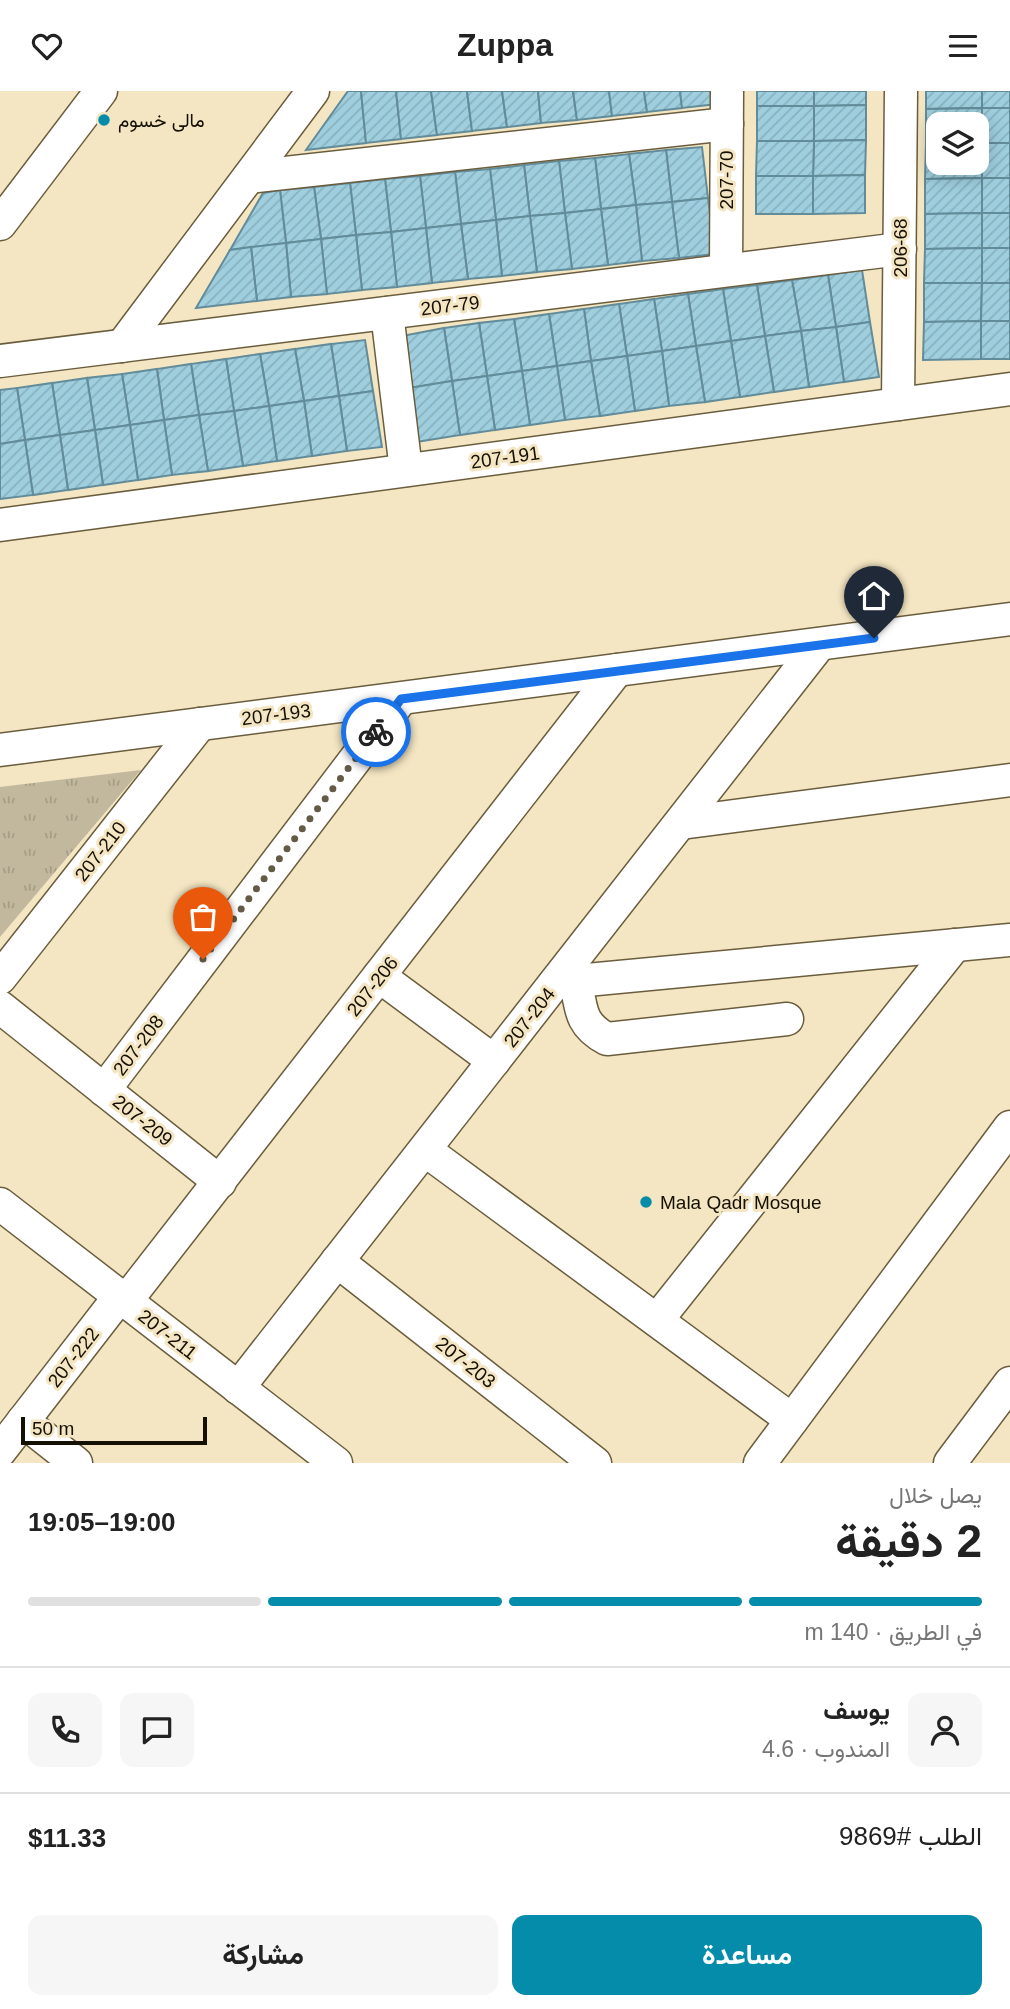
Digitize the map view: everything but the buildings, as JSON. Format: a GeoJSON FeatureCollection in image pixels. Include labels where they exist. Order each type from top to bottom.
{"type":"FeatureCollection","features":[{"type":"Feature","properties":{"kind":"street"},"geometry":{"type":"LineString","coordinates":[[0,224],[101,91]]}},
{"type":"Feature","properties":{"kind":"street"},"geometry":{"type":"LineString","coordinates":[[122,346],[313,91]]}},
{"type":"Feature","properties":{"kind":"street","name":"207-70"},"geometry":{"type":"LineString","coordinates":[[726,270],[727,91]]}},
{"type":"Feature","properties":{"kind":"street","name":"206-68"},"geometry":{"type":"LineString","coordinates":[[898,404],[901,91]]}},
{"type":"Feature","properties":{"kind":"street"},"geometry":{"type":"LineString","coordinates":[[249,177],[727,124]]}},
{"type":"Feature","properties":{"kind":"street","name":"207-79"},"geometry":{"type":"LineString","coordinates":[[0,361],[900,249]]}},
{"type":"Feature","properties":{"kind":"street"},"geometry":{"type":"LineString","coordinates":[[387,313],[406,470]]}},
{"type":"Feature","properties":{"kind":"street","name":"207-191"},"geometry":{"type":"LineString","coordinates":[[0,525],[1010,389]]}},
{"type":"Feature","properties":{"kind":"street","name":"207-193"},"geometry":{"type":"LineString","coordinates":[[0,750],[1010,619]]}},
{"type":"Feature","properties":{"kind":"street","name":"207-204"},"geometry":{"type":"LineString","coordinates":[[238,1388],[494,1061],[566,982],[681,823],[820,645]]}},
{"type":"Feature","properties":{"kind":"street","name":"207-206"},"geometry":{"type":"LineString","coordinates":[[123,1299],[220,1182],[617,670]]}},
{"type":"Feature","properties":{"kind":"street","name":"207-208"},"geometry":{"type":"LineString","coordinates":[[104,1090],[401,699]]}},
{"type":"Feature","properties":{"kind":"street","name":"207-210"},"geometry":{"type":"LineString","coordinates":[[0,978],[200,724]]}},
{"type":"Feature","properties":{"kind":"street"},"geometry":{"type":"LineString","coordinates":[[681,823],[1010,780]]}},
{"type":"Feature","properties":{"kind":"street"},"geometry":{"type":"LineString","coordinates":[[787,1019],[607,1039],[592,1031],[566,982],[1010,940]]}},
{"type":"Feature","properties":{"kind":"street"},"geometry":{"type":"LineString","coordinates":[[657,1320],[955,945]]}},
{"type":"Feature","properties":{"kind":"street"},"geometry":{"type":"LineString","coordinates":[[379,976],[494,1061]]}},
{"type":"Feature","properties":{"kind":"street","name":"207-209"},"geometry":{"type":"LineString","coordinates":[[0,1007],[220,1182]]}},
{"type":"Feature","properties":{"kind":"street"},"geometry":{"type":"LineString","coordinates":[[760,1463],[1010,1129]]}},
{"type":"Feature","properties":{"kind":"street"},"geometry":{"type":"LineString","coordinates":[[425,1150],[792,1420]]}},
{"type":"Feature","properties":{"kind":"street","name":"207-211"},"geometry":{"type":"LineString","coordinates":[[0,1204],[336,1463]]}},
{"type":"Feature","properties":{"kind":"street","name":"207-203"},"geometry":{"type":"LineString","coordinates":[[337,1261],[595,1463]]}},
{"type":"Feature","properties":{"kind":"street","name":"207-222"},"geometry":{"type":"LineString","coordinates":[[0,1451],[123,1299]]}},
{"type":"Feature","properties":{"kind":"street"},"geometry":{"type":"LineString","coordinates":[[950,1463],[1010,1384]]}},
{"type":"Feature","properties":{"kind":"street"},"geometry":{"type":"LineString","coordinates":[[23,1422],[76,1463]]}},
{"type":"Feature","properties":{"kind":"green space"},"geometry":{"type":"Polygon","coordinates":[[[141,770],[0,937],[0,787],[141,770]]]}},
{"type":"Feature","properties":{"kind":"way so far"},"geometry":{"type":"LineString","coordinates":[[203,959],[376,732]]}},
{"type":"Feature","properties":{"kind":"place","name":"مالى خسوم"},"geometry":{"type":"Point","coordinates":[104,120]}},
{"type":"Feature","properties":{"kind":"place","name":"Mala Qadr Mosque"},"geometry":{"type":"Point","coordinates":[646,1202]}},
{"type":"Feature","properties":{"kind":"route"},"geometry":{"type":"LineString","coordinates":[[376,732],[401,699],[874,638]]}}]}
